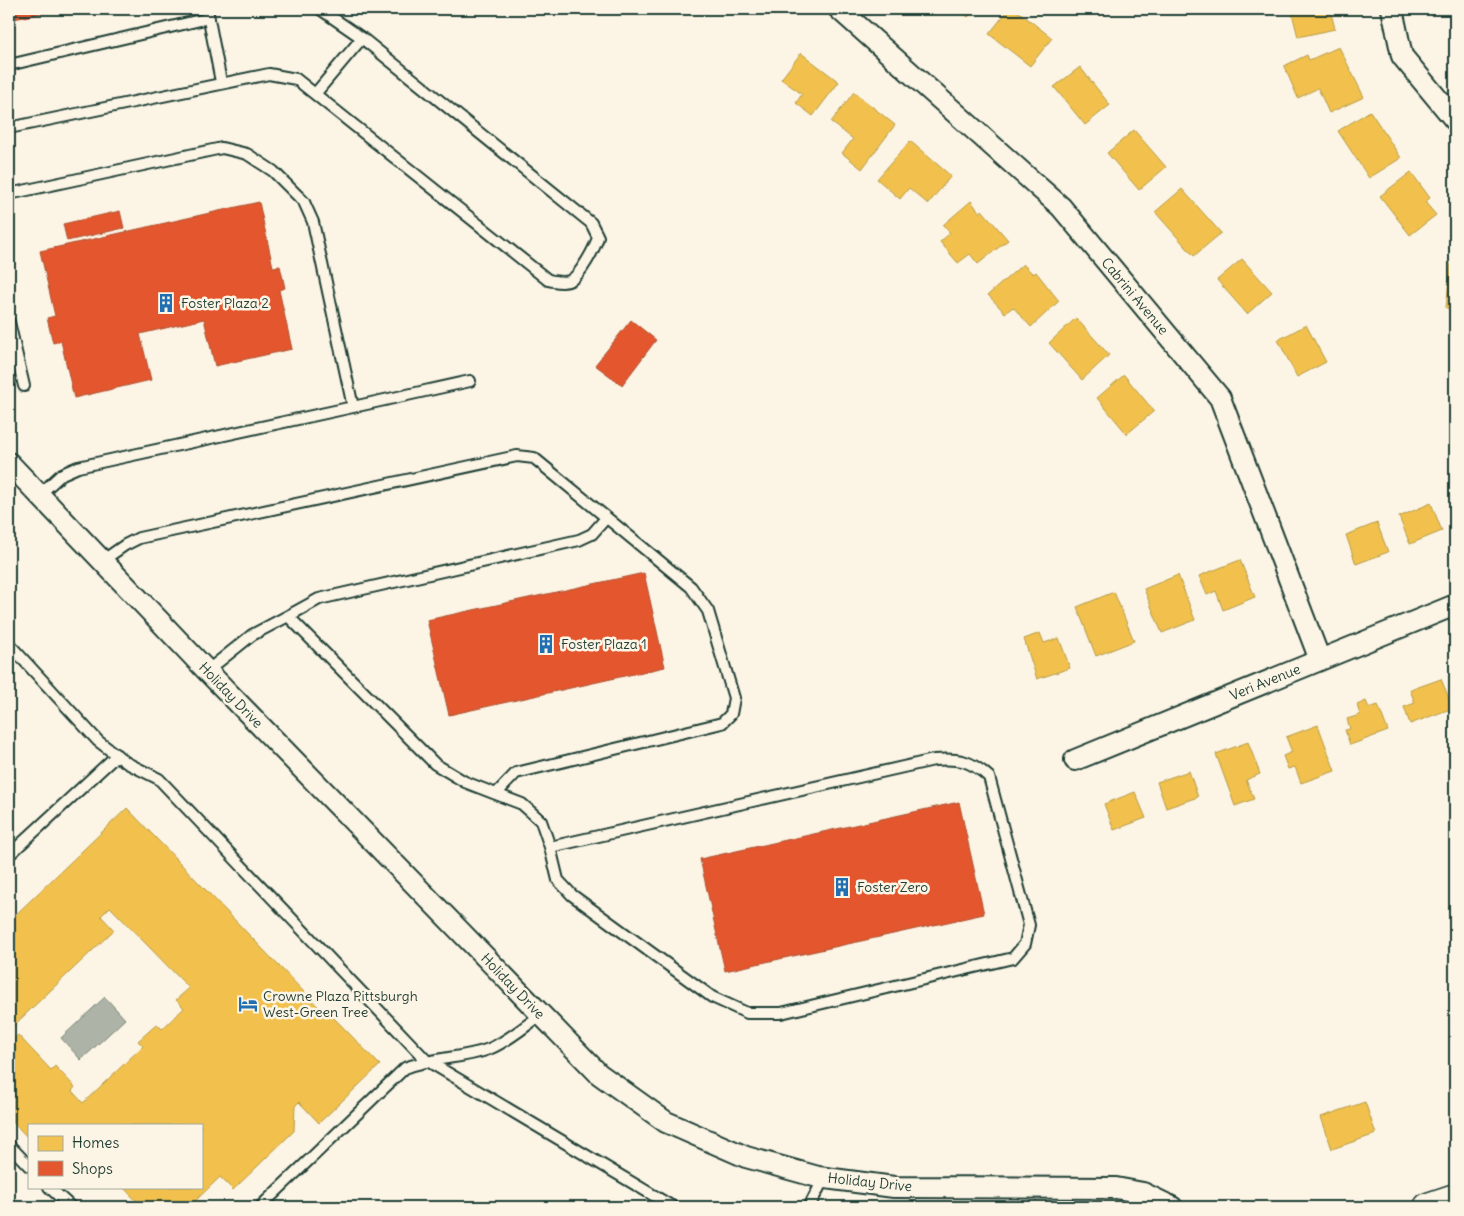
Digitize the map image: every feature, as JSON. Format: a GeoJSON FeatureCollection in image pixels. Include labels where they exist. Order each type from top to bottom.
{"type":"FeatureCollection","features":[{"type":"Feature","properties":{"kind":"main road"},"geometry":{"type":"LineString","coordinates":[[1428,1207],[1455,1198]]}},
{"type":"Feature","properties":{"kind":"street","name":"Cabrini Avenue"},"geometry":{"type":"LineString","coordinates":[[839,9],[1062,207],[1220,398],[1320,660]]}},
{"type":"Feature","properties":{"kind":"street"},"geometry":{"type":"LineString","coordinates":[[1392,9],[1402,56],[1455,120]]}},
{"type":"Feature","properties":{"kind":"street","name":"Holiday Drive"},"geometry":{"type":"LineString","coordinates":[[9,463],[207,671],[599,1074],[666,1122],[746,1157],[824,1178],[894,1187],[1116,1188],[1143,1193],[1172,1207]]}},
{"type":"Feature","properties":{"kind":"street","name":"Veri Avenue"},"geometry":{"type":"LineString","coordinates":[[1075,760],[1455,605]]}},
{"type":"Feature","properties":{"kind":"lane"},"geometry":{"type":"LineString","coordinates":[[9,128],[221,82],[269,74],[296,79],[548,280],[561,282],[571,280],[595,250],[598,237],[591,224],[362,38],[320,9]]}},
{"type":"Feature","properties":{"kind":"lane"},"geometry":{"type":"LineString","coordinates":[[9,65],[208,13],[221,82]]}},
{"type":"Feature","properties":{"kind":"lane"},"geometry":{"type":"LineString","coordinates":[[315,94],[362,38]]}},
{"type":"Feature","properties":{"kind":"lane"},"geometry":{"type":"LineString","coordinates":[[9,194],[222,148],[247,154],[273,171],[304,202],[313,222],[353,408]]}},
{"type":"Feature","properties":{"kind":"lane"},"geometry":{"type":"LineString","coordinates":[[9,322],[24,386]]}},
{"type":"Feature","properties":{"kind":"lane"},"geometry":{"type":"LineString","coordinates":[[39,495],[62,474],[78,467],[470,381]]}},
{"type":"Feature","properties":{"kind":"lane"},"geometry":{"type":"LineString","coordinates":[[102,561],[125,544],[139,538],[517,456],[534,458],[692,587],[708,611],[734,698],[731,714],[722,723],[516,773],[496,794]]}},
{"type":"Feature","properties":{"kind":"lane"},"geometry":{"type":"LineString","coordinates":[[207,671],[252,635],[319,599],[579,540],[592,534],[606,518]]}},
{"type":"Feature","properties":{"kind":"lane"},"geometry":{"type":"LineString","coordinates":[[288,616],[435,764],[465,782],[522,804],[541,821],[550,846],[558,880],[572,895],[712,997],[747,1013],[781,1014],[1013,958],[1025,944],[1029,925],[989,777],[974,764],[954,758],[934,760],[550,846]]}},
{"type":"Feature","properties":{"kind":"lane"},"geometry":{"type":"LineString","coordinates":[[9,644],[98,741],[127,763],[159,778],[426,1060],[673,1207]]}},
{"type":"Feature","properties":{"kind":"lane"},"geometry":{"type":"LineString","coordinates":[[9,855],[117,755]]}},
{"type":"Feature","properties":{"kind":"lane"},"geometry":{"type":"LineString","coordinates":[[260,1207],[405,1068],[426,1060],[460,1056],[490,1048],[541,1015]]}},
{"type":"Feature","properties":{"kind":"lane"},"geometry":{"type":"LineString","coordinates":[[9,1145],[28,1165]]}},
{"type":"Feature","properties":{"kind":"lane"},"geometry":{"type":"LineString","coordinates":[[809,1207],[824,1178]]}},
{"type":"Feature","properties":{"kind":"lane"},"geometry":{"type":"LineString","coordinates":[[50,1188],[71,1207]]}},
{"type":"Feature","properties":{"kind":"shaded area"},"geometry":{"type":"Polygon","coordinates":[[[105,997],[125,1019],[81,1060],[61,1038],[105,997]]]}},
{"type":"Feature","properties":{"kind":"building: Homes"},"geometry":{"type":"Polygon","coordinates":[[[958,9],[975,9],[968,17],[958,9]]]}},
{"type":"Feature","properties":{"kind":"building: Homes"},"geometry":{"type":"Polygon","coordinates":[[[1009,9],[1015,9],[1052,38],[1030,66],[989,34],[1009,9]]]}},
{"type":"Feature","properties":{"kind":"building: Homes"},"geometry":{"type":"Polygon","coordinates":[[[1291,9],[1330,9],[1335,29],[1298,37],[1291,9]]]}},
{"type":"Feature","properties":{"kind":"building: Homes"},"geometry":{"type":"Polygon","coordinates":[[[1339,47],[1364,97],[1329,113],[1318,88],[1298,98],[1284,66],[1307,55],[1309,60],[1339,47]]]}},
{"type":"Feature","properties":{"kind":"building: Homes"},"geometry":{"type":"Polygon","coordinates":[[[801,53],[839,82],[813,116],[796,103],[802,94],[781,79],[801,53]]]}},
{"type":"Feature","properties":{"kind":"building: Homes"},"geometry":{"type":"Polygon","coordinates":[[[1080,67],[1110,105],[1085,125],[1054,87],[1080,67]]]}},
{"type":"Feature","properties":{"kind":"building: Homes"},"geometry":{"type":"Polygon","coordinates":[[[854,92],[895,125],[862,169],[842,153],[853,139],[831,122],[854,92]]]}},
{"type":"Feature","properties":{"kind":"building: Homes"},"geometry":{"type":"Polygon","coordinates":[[[1370,111],[1401,158],[1369,178],[1338,131],[1370,111]]]}},
{"type":"Feature","properties":{"kind":"building: Homes"},"geometry":{"type":"Polygon","coordinates":[[[1134,130],[1166,167],[1139,190],[1107,153],[1134,130]]]}},
{"type":"Feature","properties":{"kind":"building: Homes"},"geometry":{"type":"Polygon","coordinates":[[[910,141],[951,176],[928,204],[909,188],[900,199],[877,179],[910,141]]]}},
{"type":"Feature","properties":{"kind":"building: Homes"},"geometry":{"type":"Polygon","coordinates":[[[1411,172],[1430,198],[1425,202],[1436,215],[1410,235],[1380,196],[1411,172]]]}},
{"type":"Feature","properties":{"kind":"building: Homes"},"geometry":{"type":"Polygon","coordinates":[[[1182,189],[1221,233],[1194,256],[1155,212],[1182,189]]]}},
{"type":"Feature","properties":{"kind":"building: Homes"},"geometry":{"type":"Polygon","coordinates":[[[971,201],[980,213],[982,210],[1008,240],[978,264],[970,254],[958,263],[940,242],[950,233],[943,225],[971,201]]]}},
{"type":"Feature","properties":{"kind":"building: Homes"},"geometry":{"type":"Polygon","coordinates":[[[1452,254],[1455,254],[1455,309],[1446,308],[1452,254]]]}},
{"type":"Feature","properties":{"kind":"building: Homes"},"geometry":{"type":"Polygon","coordinates":[[[1242,259],[1272,292],[1247,314],[1217,280],[1242,259]]]}},
{"type":"Feature","properties":{"kind":"building: Homes"},"geometry":{"type":"Polygon","coordinates":[[[1023,264],[1033,274],[1036,272],[1059,301],[1031,327],[1013,307],[1005,313],[988,295],[1023,264]]]}},
{"type":"Feature","properties":{"kind":"building: Homes"},"geometry":{"type":"Polygon","coordinates":[[[1076,318],[1109,355],[1082,380],[1049,343],[1076,318]]]}},
{"type":"Feature","properties":{"kind":"building: Homes"},"geometry":{"type":"Polygon","coordinates":[[[1306,325],[1326,362],[1297,377],[1278,340],[1306,325]]]}},
{"type":"Feature","properties":{"kind":"building: Homes"},"geometry":{"type":"Polygon","coordinates":[[[1124,375],[1154,411],[1127,434],[1097,398],[1124,375]]]}},
{"type":"Feature","properties":{"kind":"building: Homes"},"geometry":{"type":"Polygon","coordinates":[[[1431,503],[1442,531],[1410,544],[1399,517],[1431,503]]]}},
{"type":"Feature","properties":{"kind":"building: Homes"},"geometry":{"type":"Polygon","coordinates":[[[1377,523],[1388,552],[1356,564],[1346,535],[1377,523]]]}},
{"type":"Feature","properties":{"kind":"building: Homes"},"geometry":{"type":"Polygon","coordinates":[[[1240,560],[1255,597],[1223,610],[1216,591],[1207,595],[1199,576],[1240,560]]]}},
{"type":"Feature","properties":{"kind":"building: Homes"},"geometry":{"type":"Polygon","coordinates":[[[1178,575],[1195,620],[1162,633],[1144,589],[1178,575]]]}},
{"type":"Feature","properties":{"kind":"building: Homes"},"geometry":{"type":"Polygon","coordinates":[[[1114,592],[1134,641],[1096,656],[1077,607],[1114,592]]]}},
{"type":"Feature","properties":{"kind":"building: Homes"},"geometry":{"type":"Polygon","coordinates":[[[1040,633],[1044,643],[1059,638],[1070,668],[1037,679],[1024,639],[1040,633]]]}},
{"type":"Feature","properties":{"kind":"building: Homes"},"geometry":{"type":"Polygon","coordinates":[[[1441,679],[1453,708],[1410,724],[1404,707],[1415,703],[1410,690],[1441,679]]]}},
{"type":"Feature","properties":{"kind":"building: Homes"},"geometry":{"type":"Polygon","coordinates":[[[1366,701],[1369,708],[1378,705],[1388,731],[1350,745],[1345,730],[1350,729],[1347,719],[1360,715],[1357,705],[1366,701]]]}},
{"type":"Feature","properties":{"kind":"building: Homes"},"geometry":{"type":"Polygon","coordinates":[[[1318,725],[1335,771],[1301,783],[1295,767],[1288,769],[1283,756],[1292,752],[1286,737],[1318,725]]]}},
{"type":"Feature","properties":{"kind":"building: Homes"},"geometry":{"type":"Polygon","coordinates":[[[1248,742],[1260,774],[1246,780],[1254,799],[1235,806],[1216,754],[1248,742]]]}},
{"type":"Feature","properties":{"kind":"building: Homes"},"geometry":{"type":"Polygon","coordinates":[[[1189,771],[1198,797],[1166,808],[1157,782],[1189,771]]]}},
{"type":"Feature","properties":{"kind":"building: Homes"},"geometry":{"type":"Polygon","coordinates":[[[1135,792],[1146,818],[1114,830],[1104,804],[1135,792]]]}},
{"type":"Feature","properties":{"kind":"building: Homes","name":"Crowne Plaza Pittsburgh West-Green Tree"},"geometry":{"type":"Polygon","coordinates":[[[127,808],[329,1018],[332,1016],[380,1065],[319,1123],[299,1102],[295,1106],[294,1131],[233,1190],[220,1177],[189,1207],[142,1207],[124,1188],[202,1188],[202,1124],[28,1124],[28,1138],[9,1118],[9,1043],[18,1035],[51,1070],[55,1066],[75,1087],[72,1091],[83,1103],[143,1046],[138,1041],[157,1024],[162,1029],[184,1008],[176,1000],[189,988],[110,907],[101,916],[114,930],[9,1030],[9,921],[127,808]]]}},
{"type":"Feature","properties":{"kind":"building: Homes"},"geometry":{"type":"Polygon","coordinates":[[[1365,1102],[1376,1134],[1332,1149],[1321,1117],[1365,1102]]]}},
{"type":"Feature","properties":{"kind":"building: Shops"},"geometry":{"type":"Polygon","coordinates":[[[9,9],[62,9],[14,19],[13,31],[9,37],[9,9]]]}},
{"type":"Feature","properties":{"kind":"building: Shops","name":"Foster Plaza 2"},"geometry":{"type":"Polygon","coordinates":[[[259,202],[273,267],[280,266],[285,288],[279,290],[292,349],[215,366],[204,319],[140,334],[151,380],[74,398],[61,341],[53,343],[47,318],[55,316],[40,251],[259,202]]]}},
{"type":"Feature","properties":{"kind":"building: Shops"},"geometry":{"type":"Polygon","coordinates":[[[120,211],[124,228],[67,241],[63,224],[120,211]]]}},
{"type":"Feature","properties":{"kind":"building: Shops"},"geometry":{"type":"Polygon","coordinates":[[[631,320],[656,340],[622,385],[595,365],[631,320]]]}},
{"type":"Feature","properties":{"kind":"building: Shops","name":"Foster Plaza 1"},"geometry":{"type":"Polygon","coordinates":[[[644,573],[665,667],[449,715],[427,620],[644,573]]]}},
{"type":"Feature","properties":{"kind":"building: Shops","name":"Foster Zero"},"geometry":{"type":"Polygon","coordinates":[[[959,802],[984,914],[725,971],[700,859],[959,802]]]}},
{"type":"Feature","properties":{"kind":"place","name":"Foster Plaza 2"},"geometry":{"type":"Point","coordinates":[166,303]}},
{"type":"Feature","properties":{"kind":"place","name":"Foster Plaza 1"},"geometry":{"type":"Point","coordinates":[546,644]}},
{"type":"Feature","properties":{"kind":"place","name":"Foster Zero"},"geometry":{"type":"Point","coordinates":[842,887]}},
{"type":"Feature","properties":{"kind":"place","name":"Crowne Plaza Pittsburgh West-Green Tree"},"geometry":{"type":"Point","coordinates":[248,1004]}}]}
